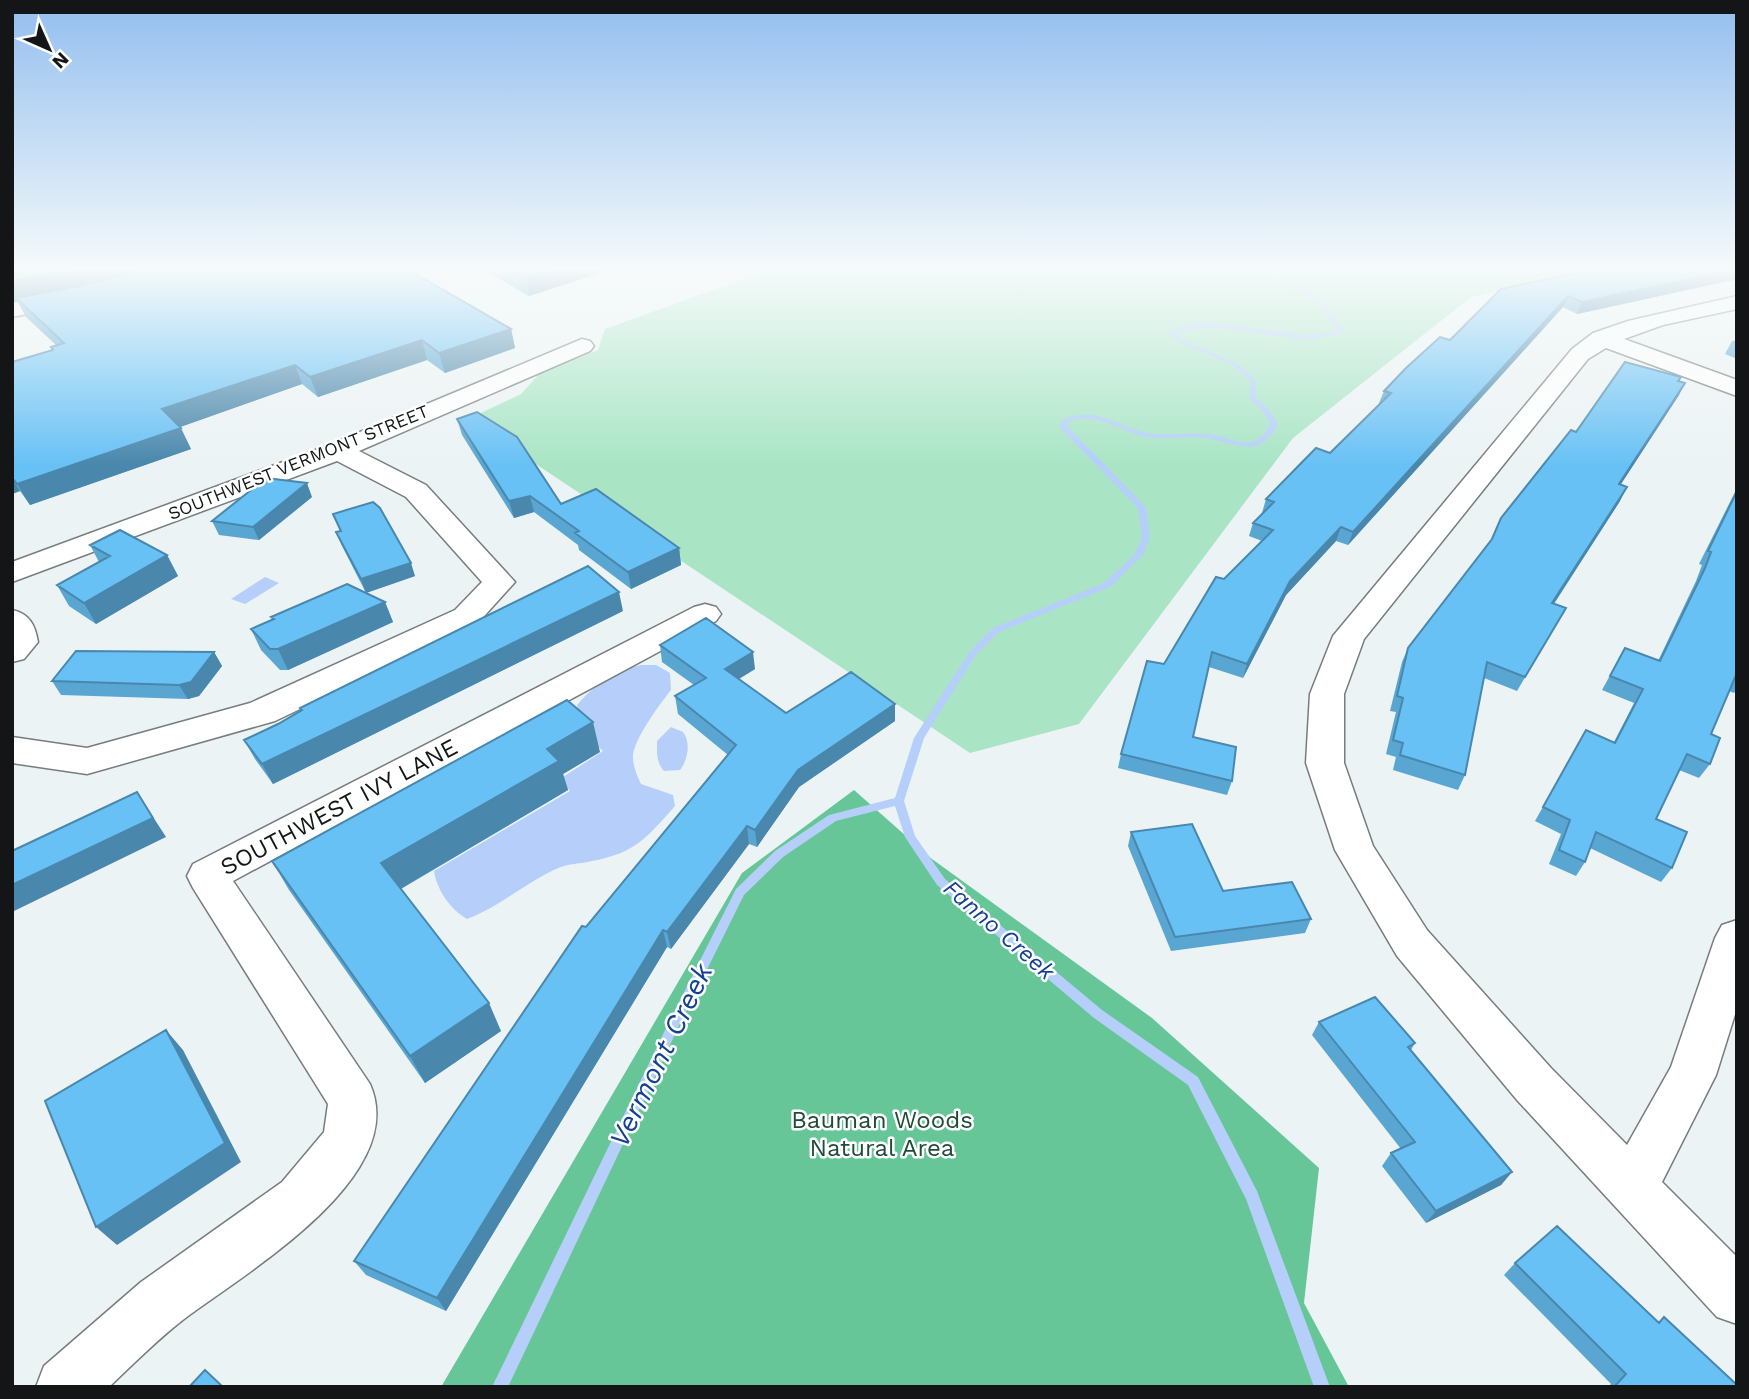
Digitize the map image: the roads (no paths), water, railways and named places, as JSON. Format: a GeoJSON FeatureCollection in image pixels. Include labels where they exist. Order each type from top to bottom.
{"type":"FeatureCollection","features":[{"type":"Feature","properties":{"kind":"street"},"geometry":{"type":"LineString","coordinates":[[1611,334],[1601,338],[1580,354],[1349,636],[1327,694],[1325,763],[1356,850],[1412,943],[1534,1084],[1737,1297]]}},
{"type":"Feature","properties":{"kind":"street"},"geometry":{"type":"LineString","coordinates":[[1601,338],[1737,389]]}},
{"type":"Feature","properties":{"kind":"street","name":"SOUTHWEST VERMONT STREET"},"geometry":{"type":"LineString","coordinates":[[12,573],[338,451],[582,346]]}},
{"type":"Feature","properties":{"kind":"street"},"geometry":{"type":"LineString","coordinates":[[12,750],[87,761],[262,712],[466,617],[499,582],[487,565],[416,491],[338,451]]}},
{"type":"Feature","properties":{"kind":"street","name":"SOUTHWEST IVY LANE"},"geometry":{"type":"LineString","coordinates":[[65,1387],[161,1302],[300,1200],[347,1143],[353,1100],[207,877],[705,614]]}},
{"type":"Feature","properties":{"kind":"street"},"geometry":{"type":"LineString","coordinates":[[12,620],[19,628],[21,642],[12,651]]}},
{"type":"Feature","properties":{"kind":"street"},"geometry":{"type":"LineString","coordinates":[[1632,1187],[1692,1075],[1737,938]]}},
{"type":"Feature","properties":{"kind":"water"},"geometry":{"type":"Polygon","coordinates":[[[265,577],[279,583],[245,604],[231,599],[265,577]]]}},
{"type":"Feature","properties":{"kind":"water"},"geometry":{"type":"Polygon","coordinates":[[[641,665],[656,665],[670,673],[671,690],[637,741],[633,757],[634,767],[641,784],[673,795],[675,806],[648,835],[630,848],[607,858],[561,867],[479,914],[467,919],[461,915],[441,892],[434,871],[570,791],[560,779],[603,751],[582,731],[577,705],[606,679],[641,665]]]}},
{"type":"Feature","properties":{"kind":"water"},"geometry":{"type":"Polygon","coordinates":[[[671,727],[683,732],[688,751],[680,770],[664,771],[658,761],[657,741],[671,727]]]}},
{"type":"Feature","properties":{"kind":"waterway","name":"Fanno Creek"},"geometry":{"type":"LineString","coordinates":[[899,801],[919,738],[973,653],[996,630],[1107,585],[1139,555],[1146,538],[1142,507],[1063,426],[1066,420],[1095,417],[1143,434],[1200,435],[1244,444],[1261,441],[1268,435],[1274,424],[1266,410],[1252,398],[1254,382],[1235,364],[1181,341],[1173,334]]}},
{"type":"Feature","properties":{"kind":"waterway","name":"Fanno Creek"},"geometry":{"type":"LineString","coordinates":[[1285,334],[1327,334]]}},
{"type":"Feature","properties":{"kind":"waterway","name":"Vermont Creek"},"geometry":{"type":"LineString","coordinates":[[500,1387],[740,892],[779,854],[833,818],[899,801]]}},
{"type":"Feature","properties":{"kind":"waterway","name":"Fanno Creek"},"geometry":{"type":"LineString","coordinates":[[899,801],[910,837],[941,882],[1098,1014],[1193,1081],[1252,1196],[1322,1387]]}},
{"type":"Feature","properties":{"kind":"park label","name":"Bauman Woods Natural Area"},"geometry":{"type":"Point","coordinates":[882,1134]}}]}
